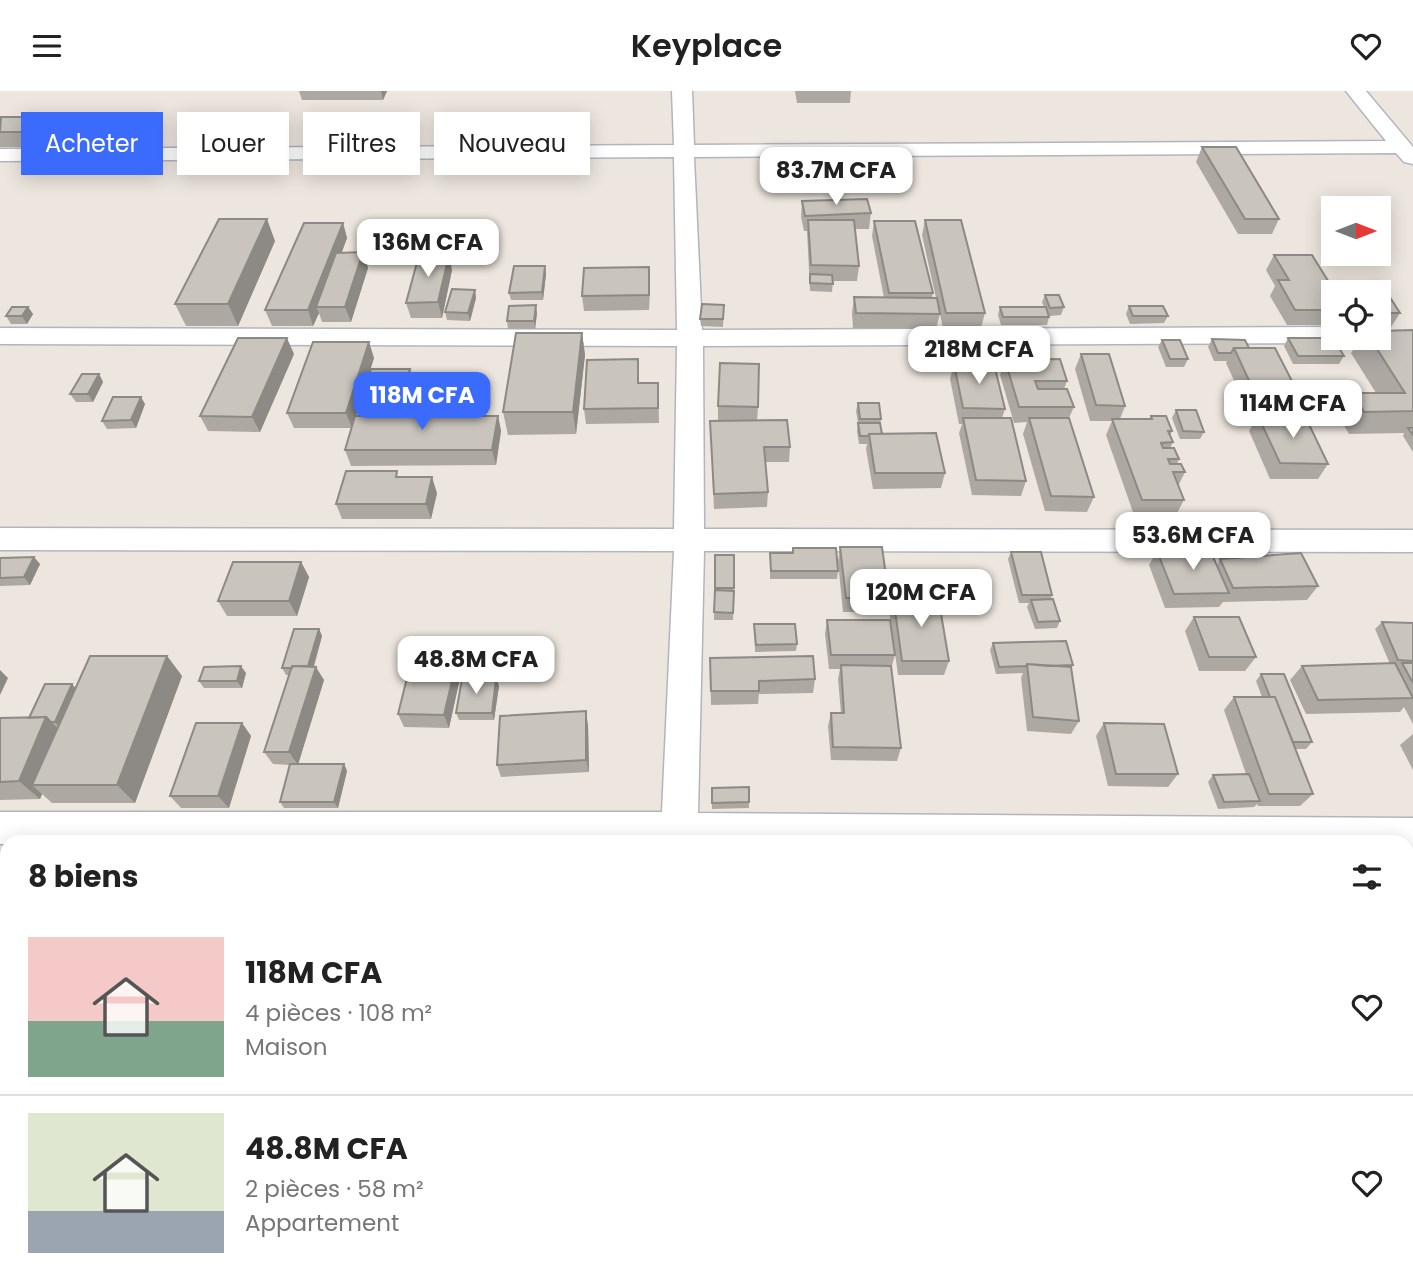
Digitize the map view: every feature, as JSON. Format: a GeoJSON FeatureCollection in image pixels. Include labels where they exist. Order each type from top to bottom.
{"type":"FeatureCollection","features":[{"type":"Feature","properties":{"kind":"street"},"geometry":{"type":"LineString","coordinates":[[680,835],[689,538],[690,338],[682,91]]}},
{"type":"Feature","properties":{"kind":"street"},"geometry":{"type":"LineString","coordinates":[[1356,91],[1408,154]]}},
{"type":"Feature","properties":{"kind":"street"},"geometry":{"type":"LineString","coordinates":[[0,155],[683,151],[1408,154]]}},
{"type":"Feature","properties":{"kind":"street"},"geometry":{"type":"LineString","coordinates":[[0,336],[690,338],[1321,335]]}},
{"type":"Feature","properties":{"kind":"street"},"geometry":{"type":"LineString","coordinates":[[0,539],[1413,541]]}},
{"type":"Feature","properties":{"kind":"street"},"geometry":{"type":"LineString","coordinates":[[0,828],[680,835],[1413,835]]}},
{"type":"Feature","properties":{"kind":"building"},"geometry":{"type":"Polygon","coordinates":[[[1,117],[21,117],[21,132],[0,132],[1,117]]]}},
{"type":"Feature","properties":{"kind":"building"},"geometry":{"type":"Polygon","coordinates":[[[1202,147],[1236,147],[1279,219],[1245,219],[1202,147]]]}},
{"type":"Feature","properties":{"kind":"building"},"geometry":{"type":"Polygon","coordinates":[[[867,199],[871,213],[805,216],[802,201],[867,199]]]}},
{"type":"Feature","properties":{"kind":"building"},"geometry":{"type":"Polygon","coordinates":[[[219,219],[267,219],[228,304],[175,304],[219,219]]]}},
{"type":"Feature","properties":{"kind":"building"},"geometry":{"type":"Polygon","coordinates":[[[808,220],[854,220],[859,266],[811,265],[808,220]]]}},
{"type":"Feature","properties":{"kind":"building"},"geometry":{"type":"Polygon","coordinates":[[[925,220],[961,220],[985,313],[946,313],[925,220]]]}},
{"type":"Feature","properties":{"kind":"building"},"geometry":{"type":"Polygon","coordinates":[[[874,221],[915,221],[933,293],[889,293],[874,221]]]}},
{"type":"Feature","properties":{"kind":"building"},"geometry":{"type":"Polygon","coordinates":[[[304,223],[343,223],[308,310],[265,310],[304,223]]]}},
{"type":"Feature","properties":{"kind":"building"},"geometry":{"type":"Polygon","coordinates":[[[363,252],[345,307],[316,307],[336,253],[363,252]]]}},
{"type":"Feature","properties":{"kind":"building"},"geometry":{"type":"Polygon","coordinates":[[[419,255],[449,255],[438,302],[406,303],[419,255]]]}},
{"type":"Feature","properties":{"kind":"building"},"geometry":{"type":"Polygon","coordinates":[[[1274,255],[1312,255],[1328,280],[1321,280],[1321,310],[1295,310],[1278,280],[1289,280],[1274,255]]]}},
{"type":"Feature","properties":{"kind":"building"},"geometry":{"type":"Polygon","coordinates":[[[514,266],[545,266],[542,292],[509,293],[514,266]]]}},
{"type":"Feature","properties":{"kind":"building"},"geometry":{"type":"Polygon","coordinates":[[[649,267],[649,295],[582,296],[584,268],[649,267]]]}},
{"type":"Feature","properties":{"kind":"building"},"geometry":{"type":"Polygon","coordinates":[[[810,274],[832,275],[833,284],[810,283],[810,274]]]}},
{"type":"Feature","properties":{"kind":"building"},"geometry":{"type":"Polygon","coordinates":[[[452,289],[475,290],[468,313],[445,312],[452,289]]]}},
{"type":"Feature","properties":{"kind":"building"},"geometry":{"type":"Polygon","coordinates":[[[1045,295],[1059,295],[1064,307],[1050,308],[1045,295]]]}},
{"type":"Feature","properties":{"kind":"building"},"geometry":{"type":"Polygon","coordinates":[[[854,297],[937,298],[940,314],[856,313],[854,297]]]}},
{"type":"Feature","properties":{"kind":"building"},"geometry":{"type":"Polygon","coordinates":[[[1391,299],[1400,313],[1391,313],[1391,299]]]}},
{"type":"Feature","properties":{"kind":"building"},"geometry":{"type":"Polygon","coordinates":[[[702,304],[724,305],[723,319],[700,319],[702,304]]]}},
{"type":"Feature","properties":{"kind":"building"},"geometry":{"type":"Polygon","coordinates":[[[536,305],[534,321],[507,321],[509,306],[536,305]]]}},
{"type":"Feature","properties":{"kind":"building"},"geometry":{"type":"Polygon","coordinates":[[[1129,306],[1163,306],[1168,316],[1133,316],[1129,306]]]}},
{"type":"Feature","properties":{"kind":"building"},"geometry":{"type":"Polygon","coordinates":[[[12,307],[28,307],[22,316],[6,316],[12,307]]]}},
{"type":"Feature","properties":{"kind":"building"},"geometry":{"type":"Polygon","coordinates":[[[1000,307],[1046,307],[1049,317],[1003,317],[1000,307]]]}},
{"type":"Feature","properties":{"kind":"building"},"geometry":{"type":"Polygon","coordinates":[[[1413,330],[1413,411],[1364,412],[1353,393],[1405,393],[1378,350],[1391,350],[1391,331],[1413,330]]]}},
{"type":"Feature","properties":{"kind":"building"},"geometry":{"type":"Polygon","coordinates":[[[516,333],[582,333],[573,412],[503,412],[516,333]]]}},
{"type":"Feature","properties":{"kind":"building"},"geometry":{"type":"Polygon","coordinates":[[[238,338],[287,338],[252,417],[200,416],[238,338]]]}},
{"type":"Feature","properties":{"kind":"building"},"geometry":{"type":"Polygon","coordinates":[[[1288,338],[1321,338],[1321,350],[1340,350],[1344,356],[1298,356],[1288,338]]]}},
{"type":"Feature","properties":{"kind":"building"},"geometry":{"type":"Polygon","coordinates":[[[1212,339],[1245,340],[1249,348],[1234,348],[1231,353],[1218,353],[1212,339]]]}},
{"type":"Feature","properties":{"kind":"building"},"geometry":{"type":"Polygon","coordinates":[[[1162,340],[1180,340],[1188,359],[1170,359],[1162,340]]]}},
{"type":"Feature","properties":{"kind":"building"},"geometry":{"type":"Polygon","coordinates":[[[313,342],[369,342],[346,413],[287,413],[313,342]]]}},
{"type":"Feature","properties":{"kind":"building"},"geometry":{"type":"Polygon","coordinates":[[[1234,348],[1275,348],[1294,385],[1251,385],[1234,348]]]}},
{"type":"Feature","properties":{"kind":"building"},"geometry":{"type":"Polygon","coordinates":[[[1081,354],[1109,354],[1125,406],[1096,405],[1081,354]]]}},
{"type":"Feature","properties":{"kind":"building"},"geometry":{"type":"Polygon","coordinates":[[[638,359],[638,383],[658,383],[658,408],[584,409],[587,360],[638,359]]]}},
{"type":"Feature","properties":{"kind":"building"},"geometry":{"type":"Polygon","coordinates":[[[1060,359],[1067,381],[1035,381],[1038,389],[1067,389],[1074,407],[1019,407],[1005,360],[1060,359]]]}},
{"type":"Feature","properties":{"kind":"building"},"geometry":{"type":"Polygon","coordinates":[[[720,363],[759,364],[758,407],[718,406],[720,363]]]}},
{"type":"Feature","properties":{"kind":"building"},"geometry":{"type":"Polygon","coordinates":[[[954,364],[994,364],[1005,409],[963,408],[954,364]]]}},
{"type":"Feature","properties":{"kind":"building"},"geometry":{"type":"Polygon","coordinates":[[[371,369],[410,369],[397,412],[356,412],[371,369]]]}},
{"type":"Feature","properties":{"kind":"building"},"geometry":{"type":"Polygon","coordinates":[[[82,374],[99,374],[88,394],[70,394],[82,374]]]}},
{"type":"Feature","properties":{"kind":"building"},"geometry":{"type":"Polygon","coordinates":[[[113,397],[141,397],[131,420],[102,421],[113,397]]]}},
{"type":"Feature","properties":{"kind":"building"},"geometry":{"type":"Polygon","coordinates":[[[858,403],[879,403],[881,419],[860,419],[858,403]]]}},
{"type":"Feature","properties":{"kind":"building"},"geometry":{"type":"Polygon","coordinates":[[[409,407],[438,407],[436,416],[498,416],[492,450],[345,450],[355,416],[407,416],[409,407]]]}},
{"type":"Feature","properties":{"kind":"building"},"geometry":{"type":"Polygon","coordinates":[[[1176,410],[1196,410],[1204,432],[1183,431],[1176,410]]]}},
{"type":"Feature","properties":{"kind":"building"},"geometry":{"type":"Polygon","coordinates":[[[1151,416],[1166,416],[1172,431],[1168,431],[1173,442],[1161,443],[1163,448],[1174,448],[1179,459],[1168,459],[1170,464],[1181,464],[1185,472],[1173,472],[1184,500],[1142,500],[1112,419],[1152,419],[1151,416]]]}},
{"type":"Feature","properties":{"kind":"building"},"geometry":{"type":"Polygon","coordinates":[[[1258,416],[1305,416],[1328,464],[1280,463],[1258,416]]]}},
{"type":"Feature","properties":{"kind":"building"},"geometry":{"type":"Polygon","coordinates":[[[963,418],[1011,418],[1026,481],[976,480],[963,418]]]}},
{"type":"Feature","properties":{"kind":"building"},"geometry":{"type":"Polygon","coordinates":[[[1029,418],[1069,418],[1094,497],[1051,496],[1029,418]]]}},
{"type":"Feature","properties":{"kind":"building"},"geometry":{"type":"Polygon","coordinates":[[[787,420],[790,447],[764,447],[768,492],[714,494],[710,421],[787,420]]]}},
{"type":"Feature","properties":{"kind":"building"},"geometry":{"type":"Polygon","coordinates":[[[858,423],[880,423],[882,434],[860,436],[858,423]]]}},
{"type":"Feature","properties":{"kind":"building"},"geometry":{"type":"Polygon","coordinates":[[[936,433],[945,473],[875,473],[869,434],[936,433]]]}},
{"type":"Feature","properties":{"kind":"building"},"geometry":{"type":"Polygon","coordinates":[[[346,471],[397,471],[396,477],[432,477],[426,504],[336,504],[346,471]]]}},
{"type":"Feature","properties":{"kind":"building"},"geometry":{"type":"Polygon","coordinates":[[[840,547],[882,547],[889,598],[846,598],[840,547]]]}},
{"type":"Feature","properties":{"kind":"building"},"geometry":{"type":"Polygon","coordinates":[[[793,548],[836,548],[838,571],[771,571],[770,553],[793,553],[793,548]]]}},
{"type":"Feature","properties":{"kind":"building"},"geometry":{"type":"Polygon","coordinates":[[[1210,550],[1229,593],[1174,594],[1157,551],[1210,550]]]}},
{"type":"Feature","properties":{"kind":"building"},"geometry":{"type":"Polygon","coordinates":[[[1011,552],[1041,552],[1052,595],[1022,595],[1011,552]]]}},
{"type":"Feature","properties":{"kind":"building"},"geometry":{"type":"Polygon","coordinates":[[[1301,553],[1318,586],[1233,588],[1220,559],[1301,553]]]}},
{"type":"Feature","properties":{"kind":"building"},"geometry":{"type":"Polygon","coordinates":[[[715,555],[734,555],[734,588],[715,588],[715,555]]]}},
{"type":"Feature","properties":{"kind":"building"},"geometry":{"type":"Polygon","coordinates":[[[34,557],[24,577],[0,578],[0,558],[34,557]]]}},
{"type":"Feature","properties":{"kind":"building"},"geometry":{"type":"Polygon","coordinates":[[[233,562],[301,562],[289,601],[218,601],[233,562]]]}},
{"type":"Feature","properties":{"kind":"building"},"geometry":{"type":"Polygon","coordinates":[[[715,590],[734,591],[733,613],[714,612],[715,590]]]}},
{"type":"Feature","properties":{"kind":"building"},"geometry":{"type":"Polygon","coordinates":[[[893,596],[938,596],[949,661],[902,661],[893,596]]]}},
{"type":"Feature","properties":{"kind":"building"},"geometry":{"type":"Polygon","coordinates":[[[1053,599],[1060,621],[1038,622],[1031,600],[1053,599]]]}},
{"type":"Feature","properties":{"kind":"building"},"geometry":{"type":"Polygon","coordinates":[[[1194,617],[1239,617],[1256,657],[1209,657],[1194,617]]]}},
{"type":"Feature","properties":{"kind":"building"},"geometry":{"type":"Polygon","coordinates":[[[827,620],[890,620],[895,655],[831,655],[827,620]]]}},
{"type":"Feature","properties":{"kind":"building"},"geometry":{"type":"Polygon","coordinates":[[[1382,622],[1413,623],[1413,661],[1398,660],[1382,622]]]}},
{"type":"Feature","properties":{"kind":"building"},"geometry":{"type":"Polygon","coordinates":[[[754,624],[795,624],[797,644],[756,645],[754,624]]]}},
{"type":"Feature","properties":{"kind":"building"},"geometry":{"type":"Polygon","coordinates":[[[294,629],[319,629],[308,666],[282,668],[294,629]]]}},
{"type":"Feature","properties":{"kind":"building"},"geometry":{"type":"Polygon","coordinates":[[[1066,641],[1073,665],[1027,664],[999,667],[993,643],[1066,641]]]}},
{"type":"Feature","properties":{"kind":"building"},"geometry":{"type":"Polygon","coordinates":[[[413,654],[458,655],[444,715],[398,714],[413,654]]]}},
{"type":"Feature","properties":{"kind":"building"},"geometry":{"type":"Polygon","coordinates":[[[90,656],[167,656],[117,785],[32,785],[90,656]]]}},
{"type":"Feature","properties":{"kind":"building"},"geometry":{"type":"Polygon","coordinates":[[[813,656],[815,679],[759,681],[759,691],[711,691],[710,658],[813,656]]]}},
{"type":"Feature","properties":{"kind":"building"},"geometry":{"type":"Polygon","coordinates":[[[1395,663],[1413,698],[1318,700],[1302,666],[1395,663]]]}},
{"type":"Feature","properties":{"kind":"building"},"geometry":{"type":"Polygon","coordinates":[[[1402,663],[1413,663],[1413,683],[1402,663]]]}},
{"type":"Feature","properties":{"kind":"building"},"geometry":{"type":"Polygon","coordinates":[[[1027,664],[1071,667],[1079,721],[1033,717],[1027,664]]]}},
{"type":"Feature","properties":{"kind":"building"},"geometry":{"type":"Polygon","coordinates":[[[841,665],[891,666],[901,748],[833,747],[831,713],[844,713],[841,665]]]}},
{"type":"Feature","properties":{"kind":"building"},"geometry":{"type":"Polygon","coordinates":[[[241,666],[237,681],[199,681],[204,667],[241,666]]]}},
{"type":"Feature","properties":{"kind":"building"},"geometry":{"type":"Polygon","coordinates":[[[292,666],[316,667],[289,752],[264,752],[292,666]]]}},
{"type":"Feature","properties":{"kind":"building"},"geometry":{"type":"Polygon","coordinates":[[[1261,674],[1284,674],[1312,742],[1293,742],[1275,697],[1270,697],[1261,674]]]}},
{"type":"Feature","properties":{"kind":"building"},"geometry":{"type":"Polygon","coordinates":[[[462,679],[496,679],[492,713],[456,713],[462,679]]]}},
{"type":"Feature","properties":{"kind":"building"},"geometry":{"type":"Polygon","coordinates":[[[45,684],[72,684],[55,722],[46,717],[29,718],[45,684]]]}},
{"type":"Feature","properties":{"kind":"building"},"geometry":{"type":"Polygon","coordinates":[[[1234,697],[1275,697],[1313,794],[1269,794],[1234,697]]]}},
{"type":"Feature","properties":{"kind":"building"},"geometry":{"type":"Polygon","coordinates":[[[586,711],[586,760],[497,765],[500,716],[586,711]]]}},
{"type":"Feature","properties":{"kind":"building"},"geometry":{"type":"Polygon","coordinates":[[[46,717],[19,781],[0,782],[0,718],[46,717]]]}},
{"type":"Feature","properties":{"kind":"building"},"geometry":{"type":"Polygon","coordinates":[[[196,723],[242,723],[218,796],[170,796],[196,723]]]}},
{"type":"Feature","properties":{"kind":"building"},"geometry":{"type":"Polygon","coordinates":[[[1104,723],[1164,724],[1178,774],[1116,774],[1104,723]]]}},
{"type":"Feature","properties":{"kind":"building"},"geometry":{"type":"Polygon","coordinates":[[[290,764],[344,764],[334,802],[280,802],[290,764]]]}},
{"type":"Feature","properties":{"kind":"building"},"geometry":{"type":"Polygon","coordinates":[[[1249,774],[1260,801],[1224,802],[1213,775],[1249,774]]]}},
{"type":"Feature","properties":{"kind":"building"},"geometry":{"type":"Polygon","coordinates":[[[749,787],[749,802],[712,803],[712,788],[749,787]]]}}]}
